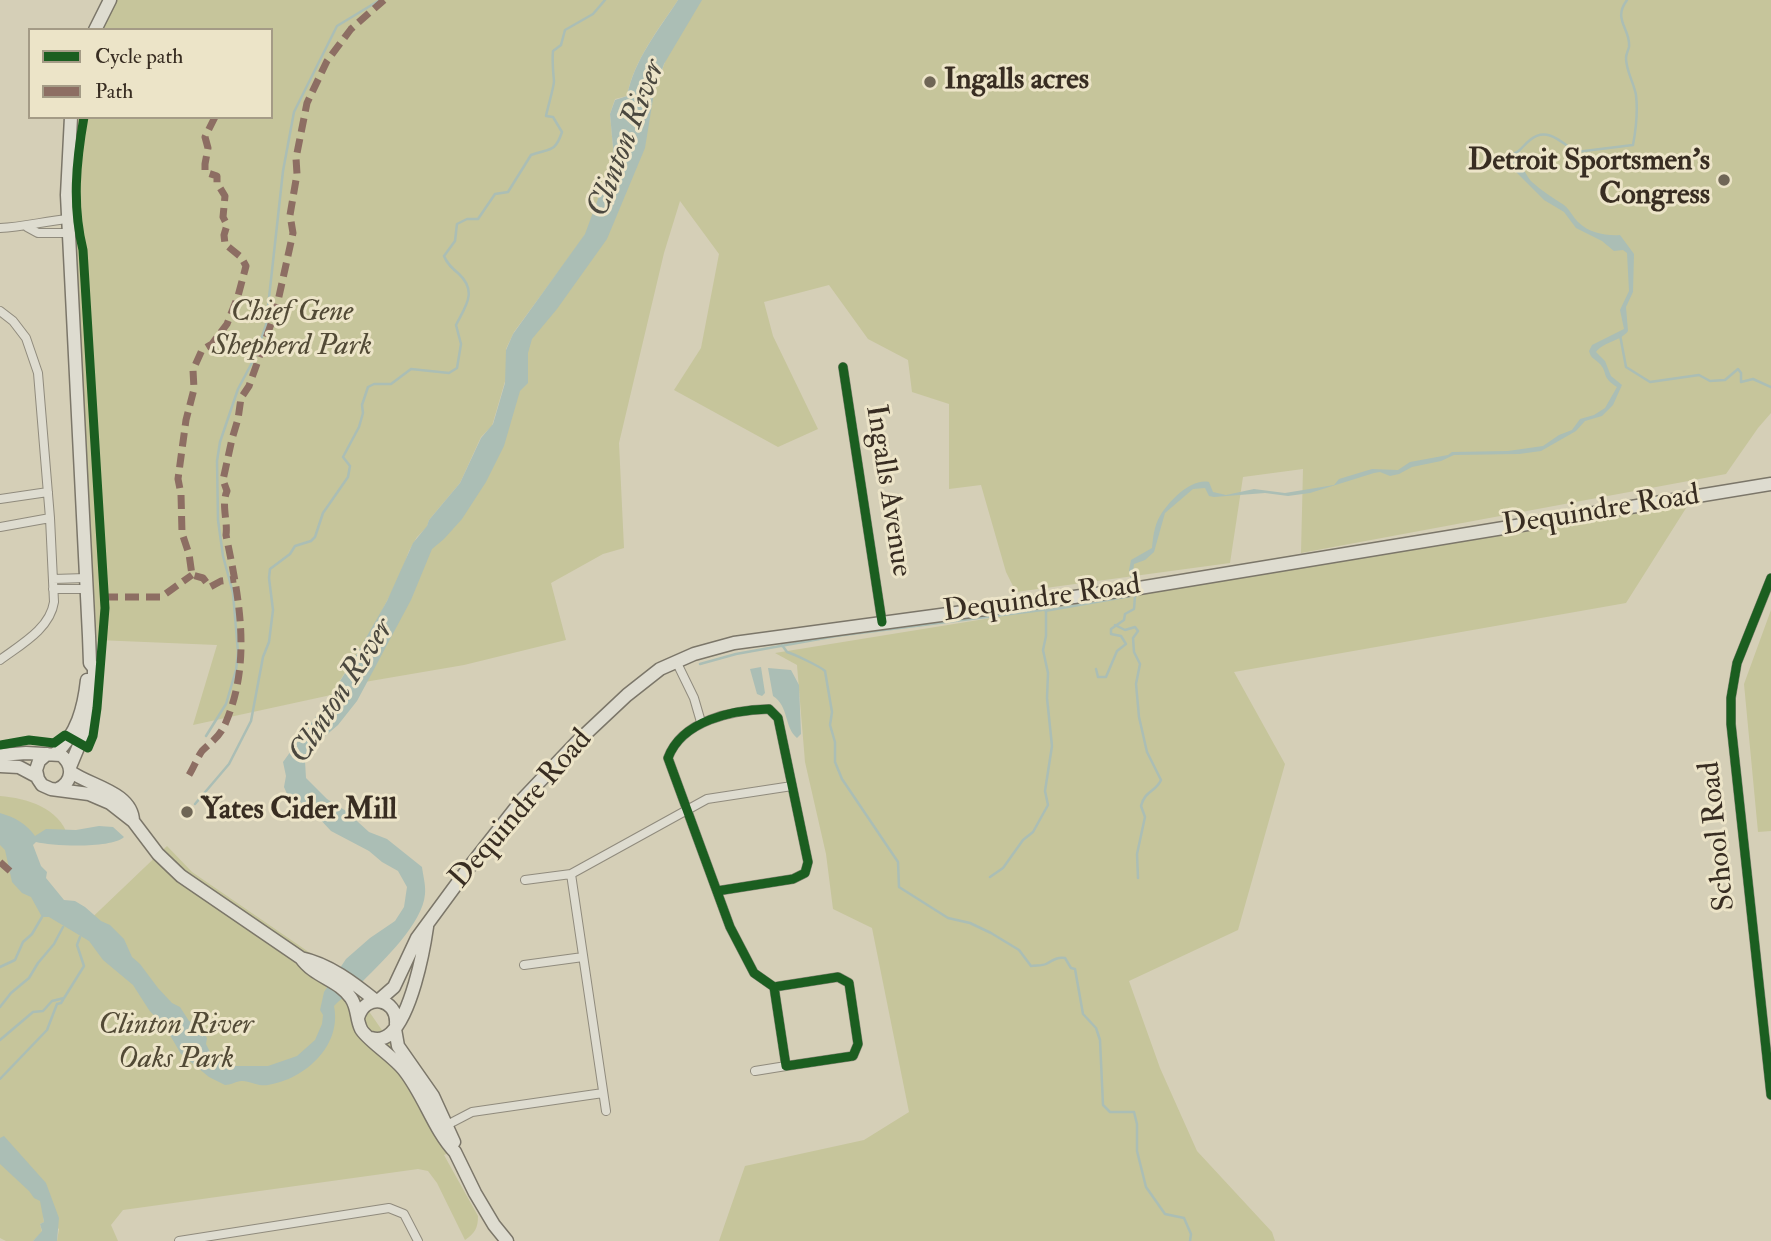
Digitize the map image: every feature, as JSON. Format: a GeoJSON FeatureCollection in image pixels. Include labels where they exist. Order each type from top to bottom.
{"type":"FeatureCollection","features":[{"type":"Feature","properties":{"kind":"main road"},"geometry":{"type":"LineString","coordinates":[[96,28],[110,0]]}},
{"type":"Feature","properties":{"kind":"main road"},"geometry":{"type":"LineString","coordinates":[[36,776],[39,761],[70,739],[76,728],[86,693],[87,668],[90,663],[69,226],[71,119]]}},
{"type":"Feature","properties":{"kind":"main road","name":"Dequindre Road"},"geometry":{"type":"LineString","coordinates":[[377,1001],[394,987],[417,937],[522,800],[577,742],[627,695],[660,669],[676,661],[734,643],[1134,587],[1771,484]]}},
{"type":"Feature","properties":{"kind":"main road"},"geometry":{"type":"LineString","coordinates":[[58,789],[67,783],[92,709],[94,668],[90,663]]}},
{"type":"Feature","properties":{"kind":"main road"},"geometry":{"type":"LineString","coordinates":[[0,755],[51,754],[65,758],[70,770],[119,797],[131,810],[133,821]]}},
{"type":"Feature","properties":{"kind":"main road"},"geometry":{"type":"LineString","coordinates":[[0,766],[19,767],[36,776],[45,788],[97,797],[110,803],[133,821],[158,854],[181,876],[302,958],[314,961],[328,975],[355,992],[387,1003],[393,1008],[398,1046],[433,1096],[454,1140],[455,1152]]}},
{"type":"Feature","properties":{"kind":"main road","name":"Dequindre Road"},"geometry":{"type":"LineString","coordinates":[[396,1026],[405,1012],[411,994],[427,927]]}},
{"type":"Feature","properties":{"kind":"main road"},"geometry":{"type":"LineString","coordinates":[[355,992],[361,1030],[407,1074],[427,1105],[446,1143],[455,1152],[494,1225],[507,1241]]}},
{"type":"Feature","properties":{"kind":"main road"},"geometry":{"type":"LineString","coordinates":[[358,1018],[364,1006],[377,1001]]}},
{"type":"Feature","properties":{"kind":"main road"},"geometry":{"type":"LineString","coordinates":[[371,1038],[384,1038],[396,1026]]}},
{"type":"Feature","properties":{"kind":"street"},"geometry":{"type":"LineString","coordinates":[[0,228],[27,227],[37,222],[69,226]]}},
{"type":"Feature","properties":{"kind":"street"},"geometry":{"type":"LineString","coordinates":[[27,227],[38,233],[69,226]]}},
{"type":"Feature","properties":{"kind":"street"},"geometry":{"type":"LineString","coordinates":[[0,311],[23,332],[33,355],[39,385],[53,579],[53,608],[42,627],[0,660]]}},
{"type":"Feature","properties":{"kind":"street","name":"Ingalls Avenue"},"geometry":{"type":"LineString","coordinates":[[843,367],[882,622]]}},
{"type":"Feature","properties":{"kind":"street"},"geometry":{"type":"LineString","coordinates":[[0,499],[48,492]]}},
{"type":"Feature","properties":{"kind":"street"},"geometry":{"type":"LineString","coordinates":[[0,527],[50,518]]}},
{"type":"Feature","properties":{"kind":"street","name":"School Road"},"geometry":{"type":"LineString","coordinates":[[1771,578],[1737,663],[1731,698],[1771,1095]]}},
{"type":"Feature","properties":{"kind":"street"},"geometry":{"type":"LineString","coordinates":[[53,579],[86,584]]}},
{"type":"Feature","properties":{"kind":"street"},"geometry":{"type":"LineString","coordinates":[[53,589],[86,584]]}},
{"type":"Feature","properties":{"kind":"street"},"geometry":{"type":"LineString","coordinates":[[676,661],[694,698],[701,722]]}},
{"type":"Feature","properties":{"kind":"street"},"geometry":{"type":"LineString","coordinates":[[717,891],[793,879],[806,873],[808,862],[778,718],[769,709],[756,709],[701,722],[673,746],[668,758],[730,927],[754,973],[774,987],[838,977],[849,983],[858,1044],[853,1056],[755,1071]]}},
{"type":"Feature","properties":{"kind":"street"},"geometry":{"type":"LineString","coordinates":[[525,880],[571,874],[707,799],[792,786]]}},
{"type":"Feature","properties":{"kind":"street"},"geometry":{"type":"LineString","coordinates":[[571,874],[606,1111]]}},
{"type":"Feature","properties":{"kind":"street"},"geometry":{"type":"LineString","coordinates":[[524,965],[583,957]]}},
{"type":"Feature","properties":{"kind":"street"},"geometry":{"type":"LineString","coordinates":[[774,987],[786,1066]]}},
{"type":"Feature","properties":{"kind":"street"},"geometry":{"type":"LineString","coordinates":[[447,1125],[472,1112],[603,1094]]}},
{"type":"Feature","properties":{"kind":"street"},"geometry":{"type":"LineString","coordinates":[[178,1241],[394,1209],[404,1214],[418,1241]]}},
{"type":"Feature","properties":{"kind":"green space","name":"Chief Gene Shepherd Park"},"geometry":{"type":"Polygon","coordinates":[[[117,0],[678,0],[641,58],[627,96],[615,99],[610,114],[615,171],[611,182],[602,188],[586,234],[514,332],[506,349],[506,378],[492,426],[481,437],[460,483],[417,537],[375,624],[331,695],[193,725],[217,645],[97,640],[70,195],[77,119],[273,119],[273,28],[102,28],[117,0]]]}},
{"type":"Feature","properties":{"kind":"green space"},"geometry":{"type":"Polygon","coordinates":[[[687,0],[1771,0],[1771,413],[1726,474],[1301,553],[1303,469],[1243,477],[1230,563],[1016,592],[1006,572],[981,485],[949,489],[949,404],[912,392],[908,360],[868,339],[829,285],[764,302],[773,336],[818,429],[778,447],[674,390],[701,348],[719,254],[680,201],[664,253],[619,443],[624,548],[603,554],[551,583],[566,640],[464,665],[347,685],[509,403],[520,349],[619,191],[687,0]]]}},
{"type":"Feature","properties":{"kind":"green space"},"geometry":{"type":"Polygon","coordinates":[[[1688,505],[1626,603],[1234,672],[1285,764],[1238,930],[1129,981],[1160,1068],[1197,1151],[1272,1232],[1275,1241],[719,1241],[745,1166],[864,1140],[909,1112],[872,928],[833,909],[826,854],[805,762],[797,665],[775,653],[1688,505]]]}},
{"type":"Feature","properties":{"kind":"green space"},"geometry":{"type":"Polygon","coordinates":[[[1771,610],[1771,831],[1758,832],[1744,684],[1771,610]]]}},
{"type":"Feature","properties":{"kind":"green space","name":"Clinton River Oaks Park"},"geometry":{"type":"Polygon","coordinates":[[[0,796],[41,806],[64,826],[68,836],[25,836],[10,851],[79,930],[167,846],[192,872],[316,957],[357,994],[426,1094],[449,1153],[444,1155],[478,1216],[477,1227],[471,1235],[465,1240],[437,1183],[428,1171],[418,1169],[123,1210],[111,1225],[118,1241],[57,1241],[59,1229],[43,1217],[44,1222],[40,1224],[42,1232],[33,1241],[6,1241],[0,1238],[0,796]]]}},
{"type":"Feature","properties":{"kind":"water","name":"Clinton River"},"geometry":{"type":"Polygon","coordinates":[[[678,0],[702,0],[664,64],[654,93],[645,148],[607,239],[532,339],[528,353],[528,383],[520,391],[504,446],[486,482],[462,519],[432,549],[411,600],[357,701],[338,725],[316,744],[305,761],[306,778],[327,799],[346,811],[369,832],[387,839],[422,867],[425,891],[423,905],[410,929],[391,952],[334,1006],[332,1034],[318,1058],[307,1068],[282,1082],[264,1085],[241,1081],[225,1085],[209,1077],[181,1054],[167,1030],[149,1010],[133,985],[103,960],[89,941],[49,917],[42,917],[31,897],[22,893],[12,882],[5,850],[0,845],[0,813],[20,821],[35,836],[46,829],[76,830],[99,826],[113,827],[124,837],[95,845],[36,842],[33,845],[41,866],[47,872],[46,878],[64,900],[75,901],[85,907],[124,939],[132,957],[158,988],[172,1003],[180,1007],[189,1021],[200,1027],[207,1038],[206,1044],[210,1052],[217,1060],[236,1066],[268,1066],[297,1056],[315,1040],[322,1024],[323,1015],[320,1010],[324,992],[346,959],[395,921],[404,907],[407,887],[398,871],[369,851],[331,831],[317,816],[304,808],[301,802],[287,794],[284,787],[286,776],[283,762],[355,657],[387,601],[413,543],[460,483],[481,438],[493,424],[505,383],[506,350],[513,334],[585,234],[602,188],[611,182],[615,170],[610,114],[615,100],[627,96],[641,57],[678,0]]]}},
{"type":"Feature","properties":{"kind":"water"},"geometry":{"type":"Polygon","coordinates":[[[1509,161],[1517,163],[1532,182],[1564,205],[1582,226],[1598,233],[1620,235],[1634,254],[1633,292],[1626,307],[1628,331],[1596,352],[1605,361],[1611,376],[1622,385],[1613,405],[1602,416],[1585,421],[1576,431],[1541,451],[1454,455],[1441,461],[1412,467],[1399,474],[1390,476],[1374,473],[1310,493],[1214,497],[1209,496],[1205,488],[1193,489],[1165,513],[1154,552],[1145,560],[1134,564],[1133,574],[1138,596],[1046,612],[1041,610],[1134,595],[1129,570],[1131,560],[1152,548],[1156,524],[1164,510],[1181,492],[1195,484],[1209,482],[1213,492],[1226,495],[1254,489],[1285,493],[1334,485],[1339,479],[1372,469],[1398,470],[1410,462],[1452,452],[1508,451],[1543,446],[1572,430],[1580,419],[1605,408],[1617,387],[1607,378],[1589,351],[1592,345],[1624,329],[1620,310],[1629,291],[1627,253],[1623,250],[1614,251],[1602,241],[1576,228],[1564,212],[1544,200],[1511,167],[1509,161]]]}},
{"type":"Feature","properties":{"kind":"water"},"geometry":{"type":"Polygon","coordinates":[[[761,667],[765,693],[762,696],[757,694],[750,669],[761,667]]]}},
{"type":"Feature","properties":{"kind":"water"},"geometry":{"type":"Polygon","coordinates":[[[768,668],[791,670],[799,685],[801,734],[797,738],[790,728],[782,705],[773,696],[768,668]]]}},
{"type":"Feature","properties":{"kind":"water"},"geometry":{"type":"Polygon","coordinates":[[[4,1136],[46,1183],[59,1218],[57,1241],[33,1241],[42,1231],[40,1224],[44,1222],[40,1201],[0,1164],[0,1138],[4,1136]]]}},
{"type":"Feature","properties":{"kind":"waterway"},"geometry":{"type":"LineString","coordinates":[[206,736],[226,704],[238,652],[233,593],[223,556],[218,520],[217,461],[220,442],[238,389],[255,357],[266,325],[283,171],[294,112],[337,26],[380,0]]}},
{"type":"Feature","properties":{"kind":"waterway"},"geometry":{"type":"LineString","coordinates":[[195,804],[229,764],[251,721],[263,657],[269,642],[273,610],[270,569],[290,554],[295,546],[315,537],[323,513],[348,477],[350,466],[343,457],[359,427],[368,387],[374,384],[391,384],[411,369],[449,373],[457,368],[461,344],[456,325],[466,306],[469,293],[465,281],[444,256],[455,241],[457,224],[467,219],[478,219],[495,194],[508,192],[531,155],[551,149],[557,143],[562,132],[553,117],[546,116],[554,84],[553,51],[561,45],[565,30],[593,14],[605,0]]}},
{"type":"Feature","properties":{"kind":"waterway"},"geometry":{"type":"LineString","coordinates":[[1510,162],[1507,156],[1518,151],[1536,136],[1542,135],[1554,137],[1576,152],[1633,145],[1637,101],[1626,63],[1629,41],[1621,13],[1627,0]]}},
{"type":"Feature","properties":{"kind":"waterway"},"geometry":{"type":"LineString","coordinates":[[1620,335],[1626,367],[1650,382],[1699,375],[1710,381],[1725,380],[1738,369],[1741,382],[1753,379],[1771,387]]}},
{"type":"Feature","properties":{"kind":"waterway"},"geometry":{"type":"LineString","coordinates":[[1096,669],[1098,677],[1106,677],[1117,651],[1126,644],[1121,636],[1111,634],[1111,629],[1124,620],[1125,614],[1134,609],[1135,596]]}},
{"type":"Feature","properties":{"kind":"waterway"},"geometry":{"type":"LineString","coordinates":[[990,877],[1003,868],[1023,840],[1033,832],[1048,805],[1045,791],[1052,746],[1047,698],[1048,673],[1043,650],[1046,609]]}},
{"type":"Feature","properties":{"kind":"waterway"},"geometry":{"type":"LineString","coordinates":[[700,664],[736,654],[836,636],[1042,610]]}},
{"type":"Feature","properties":{"kind":"waterway"},"geometry":{"type":"LineString","coordinates":[[1115,625],[1125,630],[1135,627],[1138,631],[1133,638],[1134,652],[1140,664],[1136,684],[1139,717],[1147,752],[1161,780],[1145,797],[1141,806],[1145,817],[1137,854],[1138,878]]}},
{"type":"Feature","properties":{"kind":"waterway"},"geometry":{"type":"LineString","coordinates":[[782,645],[787,652],[825,671],[832,712],[830,725],[835,742],[835,762],[842,779],[898,862],[899,887],[948,918],[970,923],[991,933],[1019,950],[1031,966],[1065,958],[1071,968],[1075,969],[1083,1014],[1096,1028],[1100,1040],[1103,1105],[1110,1112],[1134,1112],[1137,1151],[1146,1187],[1165,1214],[1184,1218],[1191,1234],[1190,1241]]}},
{"type":"Feature","properties":{"kind":"waterway"},"geometry":{"type":"LineString","coordinates":[[0,967],[15,960],[23,942],[32,934],[42,917]]}},
{"type":"Feature","properties":{"kind":"waterway"},"geometry":{"type":"LineString","coordinates":[[0,1007],[11,993],[29,978],[63,927]]}},
{"type":"Feature","properties":{"kind":"waterway"},"geometry":{"type":"LineString","coordinates":[[0,1079],[47,1030],[57,1004],[61,1003],[84,966],[77,945],[80,937]]}},
{"type":"Feature","properties":{"kind":"waterway"},"geometry":{"type":"LineString","coordinates":[[0,1040],[33,1012],[43,1011],[52,1001],[64,998]]}},
{"type":"Feature","properties":{"kind":"marked path"},"geometry":{"type":"LineString","coordinates":[[189,775],[202,751],[224,727],[239,675],[241,629],[226,535],[227,491],[223,480],[241,398],[249,386],[276,310],[293,233],[290,215],[297,174],[296,158],[307,103],[327,61],[351,29],[384,0]]}},
{"type":"Feature","properties":{"kind":"marked path"},"geometry":{"type":"LineString","coordinates":[[214,119],[205,137],[208,148],[205,172],[217,176],[217,183],[225,196],[225,244],[241,257],[246,266],[227,324],[212,344],[202,350],[193,370],[194,389],[186,420],[178,479],[182,533],[192,575],[203,578],[210,587],[221,581],[236,579]]}},
{"type":"Feature","properties":{"kind":"marked path"},"geometry":{"type":"LineString","coordinates":[[104,597],[161,597],[192,575]]}},
{"type":"Feature","properties":{"kind":"marked path"},"geometry":{"type":"LineString","coordinates":[[0,862],[10,871]]}},
{"type":"Feature","properties":{"kind":"cycle path"},"geometry":{"type":"LineString","coordinates":[[0,745],[29,740],[54,743],[65,735],[88,748],[93,736],[97,708],[105,608],[83,250],[76,200],[77,167],[84,119]]}},
{"type":"Feature","properties":{"kind":"cycle path"},"geometry":{"type":"LineString","coordinates":[[843,367],[882,622]]}},
{"type":"Feature","properties":{"kind":"cycle path"},"geometry":{"type":"LineString","coordinates":[[1771,578],[1737,663],[1731,698],[1731,724],[1771,1095]]}},
{"type":"Feature","properties":{"kind":"cycle path"},"geometry":{"type":"LineString","coordinates":[[717,891],[793,879],[805,873],[808,862],[778,718],[769,709],[725,715],[697,726],[675,745],[668,758],[730,927],[754,973],[774,987],[786,1066],[853,1056],[858,1044],[849,983],[838,977],[774,987]]}},
{"type":"Feature","properties":{"kind":"place","name":"Ingalls acres"},"geometry":{"type":"Point","coordinates":[930,82]}},
{"type":"Feature","properties":{"kind":"place","name":"Detroit Sportsmen's Congress"},"geometry":{"type":"Point","coordinates":[1724,180]}},
{"type":"Feature","properties":{"kind":"place","name":"Yates Cider Mill"},"geometry":{"type":"Point","coordinates":[187,812]}}]}
